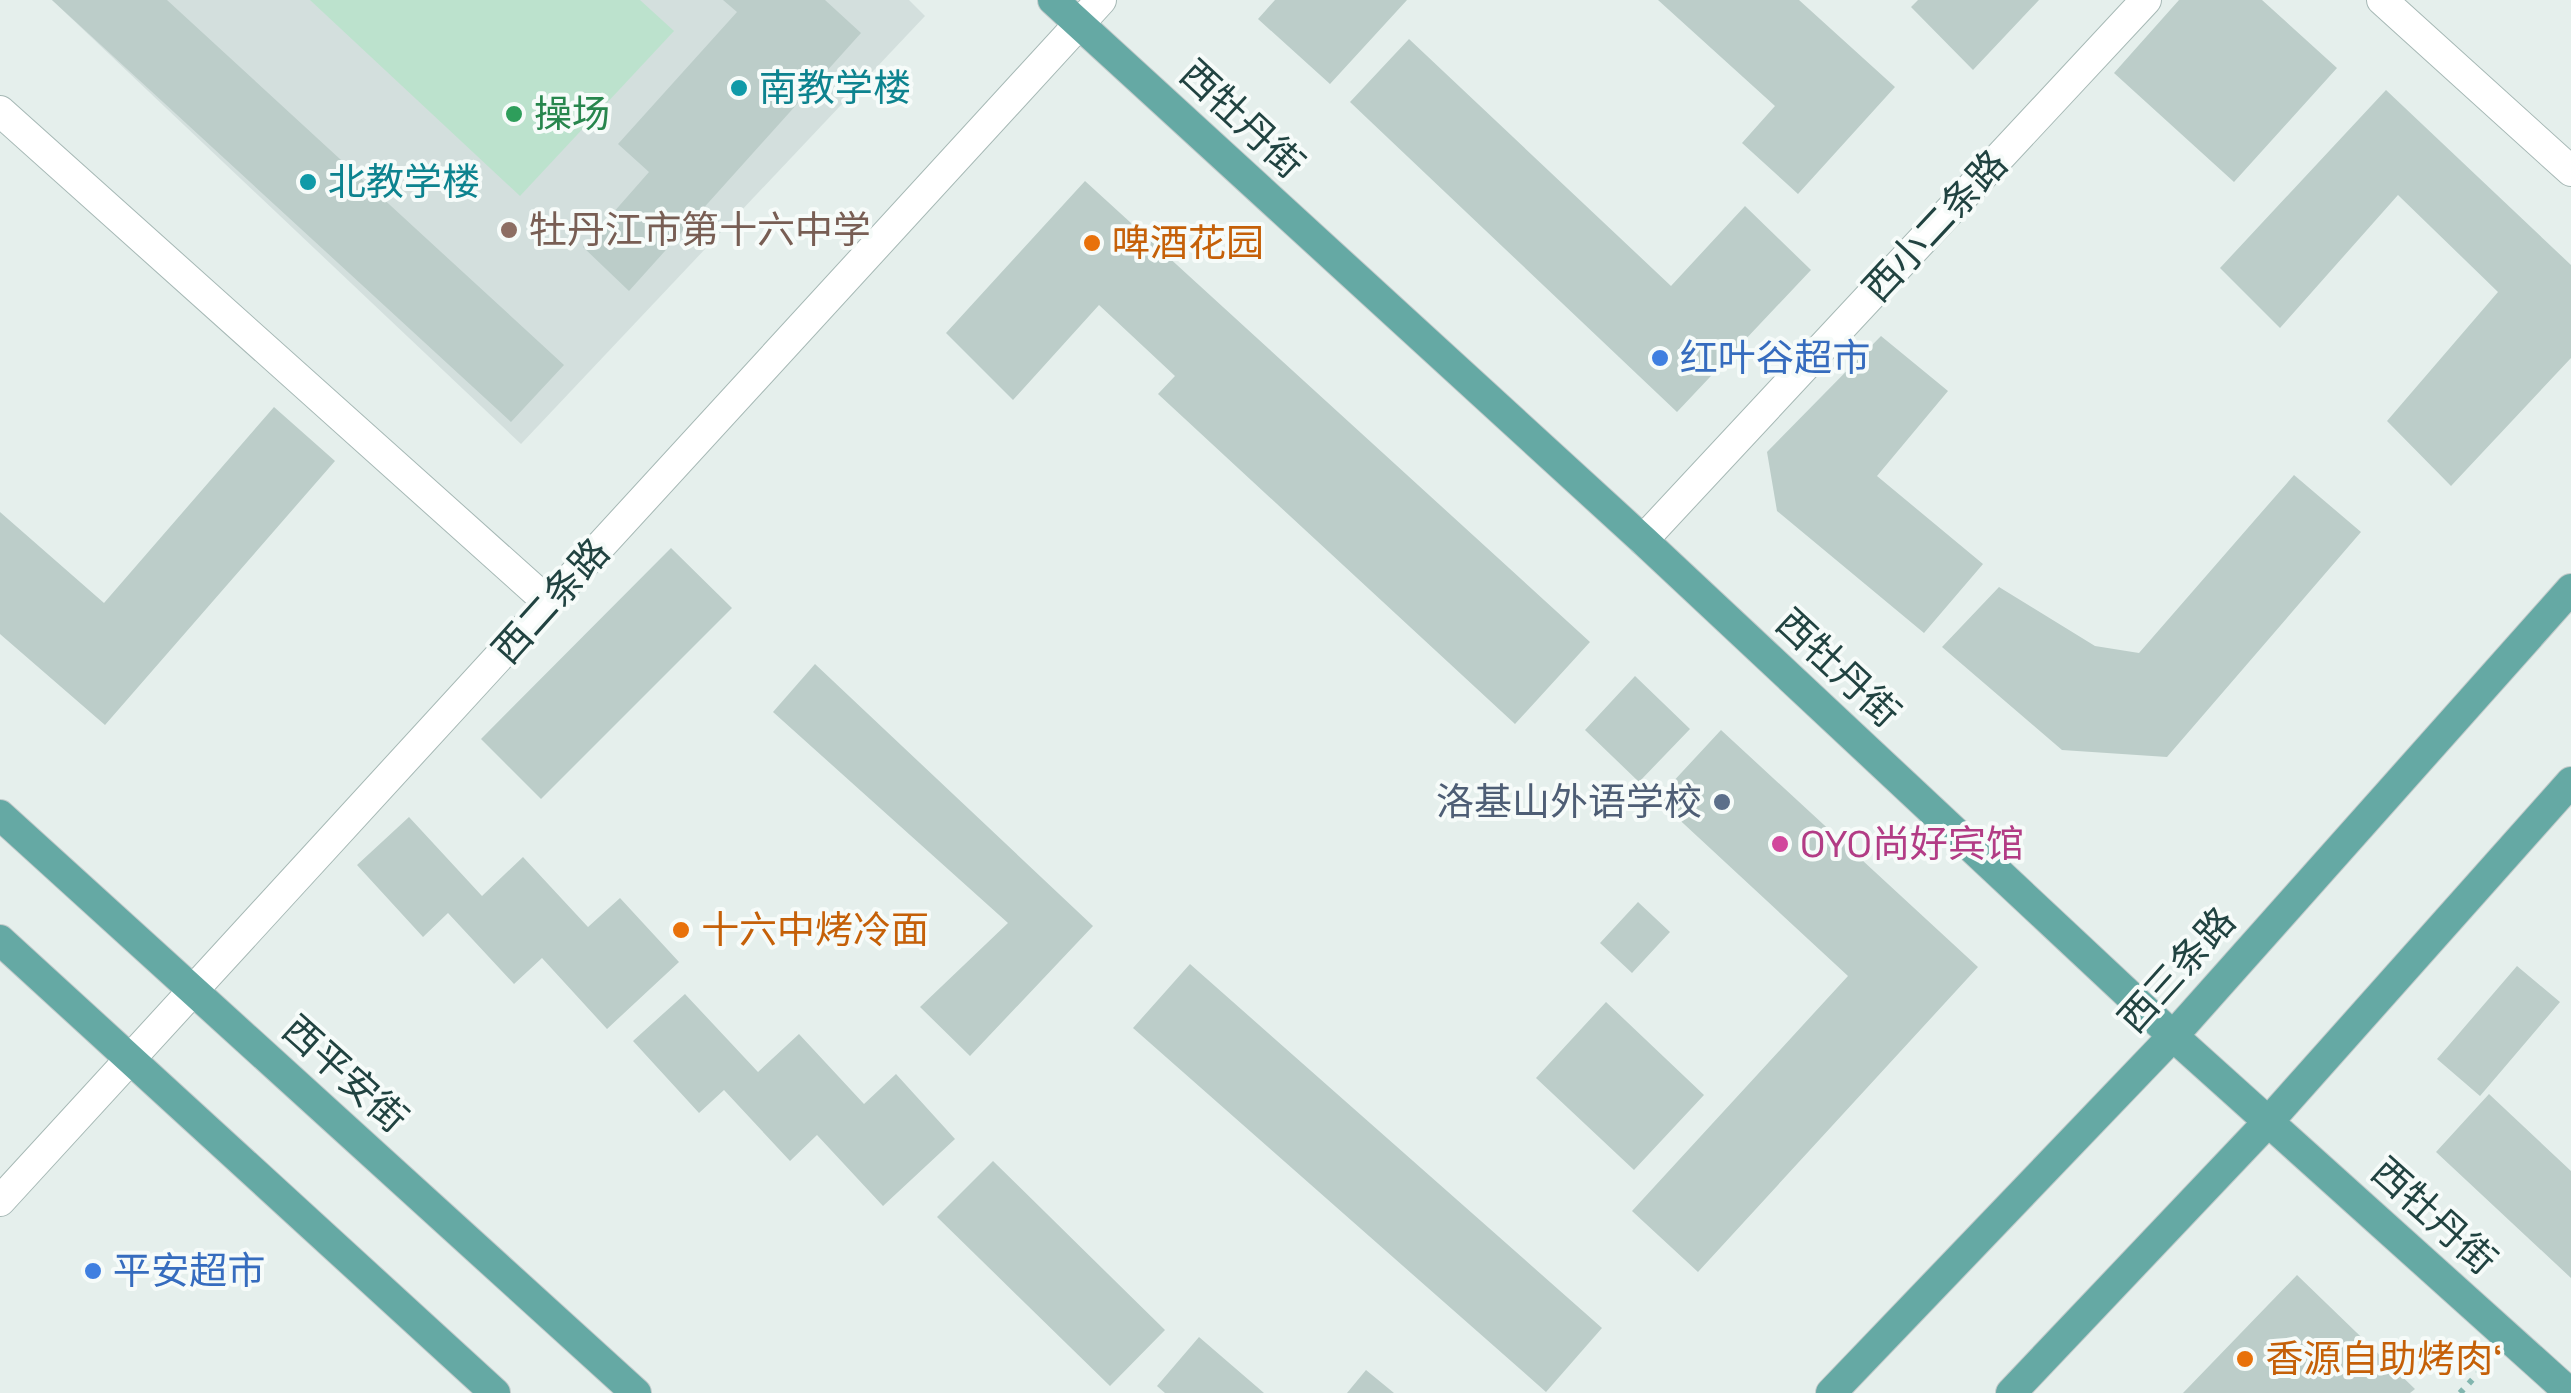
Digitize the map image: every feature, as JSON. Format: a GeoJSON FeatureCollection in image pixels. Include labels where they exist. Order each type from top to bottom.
{"type":"FeatureCollection","features":[{"type":"Feature","properties":{"kind":"main road","name":"西牡丹街"},"geometry":{"type":"LineString","coordinates":[[1053,0],[1643,540],[2173,1036],[2570,1393]]}},
{"type":"Feature","properties":{"kind":"main road","name":"西三条路"},"geometry":{"type":"LineString","coordinates":[[1831,1393],[2173,1036],[2571,589]]}},
{"type":"Feature","properties":{"kind":"main road"},"geometry":{"type":"LineString","coordinates":[[2012,1393],[2269,1121],[2571,782]]}},
{"type":"Feature","properties":{"kind":"main road","name":"西平安街"},"geometry":{"type":"LineString","coordinates":[[0,816],[636,1393]]}},
{"type":"Feature","properties":{"kind":"main road"},"geometry":{"type":"LineString","coordinates":[[0,940],[495,1393]]}},
{"type":"Feature","properties":{"kind":"street","name":"西二条路"},"geometry":{"type":"LineString","coordinates":[[0,1201],[1101,0]]}},
{"type":"Feature","properties":{"kind":"street","name":"西小二条路"},"geometry":{"type":"LineString","coordinates":[[1643,540],[2146,0]]}},
{"type":"Feature","properties":{"kind":"street"},"geometry":{"type":"LineString","coordinates":[[2382,0],[2571,171]]}},
{"type":"Feature","properties":{"kind":"street"},"geometry":{"type":"LineString","coordinates":[[0,111],[549,603]]}},
{"type":"Feature","properties":{"kind":"shaded area","name":"牡丹江市第十六中学"},"geometry":{"type":"Polygon","coordinates":[[[52,0],[909,0],[925,16],[521,444],[52,0]]]}},
{"type":"Feature","properties":{"kind":"green space","name":"操场"},"geometry":{"type":"Polygon","coordinates":[[[310,0],[640,0],[674,31],[520,196],[310,0]]]}},
{"type":"Feature","properties":{"kind":"building","name":"北教学楼"},"geometry":{"type":"Polygon","coordinates":[[[52,0],[167,0],[564,365],[511,422],[52,0]]]}},
{"type":"Feature","properties":{"kind":"building","name":"南教学楼"},"geometry":{"type":"Polygon","coordinates":[[[723,0],[825,0],[861,33],[629,291],[583,247],[649,172],[618,144],[737,12],[723,0]]]}},
{"type":"Feature","properties":{"kind":"building"},"geometry":{"type":"Polygon","coordinates":[[[1275,0],[1407,0],[1330,84],[1258,19],[1275,0]]]}},
{"type":"Feature","properties":{"kind":"building"},"geometry":{"type":"Polygon","coordinates":[[[1658,0],[1799,0],[1895,87],[1798,194],[1742,143],[1775,106],[1658,0]]]}},
{"type":"Feature","properties":{"kind":"building"},"geometry":{"type":"Polygon","coordinates":[[[1918,0],[2039,0],[1973,70],[1911,7],[1918,0]]]}},
{"type":"Feature","properties":{"kind":"building"},"geometry":{"type":"Polygon","coordinates":[[[2179,0],[2262,0],[2337,68],[2234,182],[2114,73],[2179,0]]]}},
{"type":"Feature","properties":{"kind":"building"},"geometry":{"type":"Polygon","coordinates":[[[1409,39],[1671,286],[1745,206],[1811,270],[1677,412],[1350,102],[1409,39]]]}},
{"type":"Feature","properties":{"kind":"building"},"geometry":{"type":"Polygon","coordinates":[[[2386,90],[2571,265],[2571,358],[2451,486],[2387,421],[2498,292],[2398,195],[2280,328],[2220,268],[2386,90]]]}},
{"type":"Feature","properties":{"kind":"building"},"geometry":{"type":"Polygon","coordinates":[[[1085,181],[1590,642],[1515,724],[1158,394],[1175,376],[1099,305],[1013,400],[946,333],[1085,181]]]}},
{"type":"Feature","properties":{"kind":"building"},"geometry":{"type":"Polygon","coordinates":[[[1881,336],[1948,391],[1877,476],[1983,564],[1924,633],[1777,511],[1767,452],[1881,336]]]}},
{"type":"Feature","properties":{"kind":"building"},"geometry":{"type":"Polygon","coordinates":[[[274,407],[335,461],[105,725],[0,634],[0,512],[104,603],[274,407]]]}},
{"type":"Feature","properties":{"kind":"building"},"geometry":{"type":"Polygon","coordinates":[[[2294,475],[2361,532],[2167,757],[2062,750],[1942,647],[1999,587],[2095,646],[2139,653],[2294,475]]]}},
{"type":"Feature","properties":{"kind":"building"},"geometry":{"type":"Polygon","coordinates":[[[671,548],[732,608],[541,799],[481,739],[671,548]]]}},
{"type":"Feature","properties":{"kind":"building"},"geometry":{"type":"Polygon","coordinates":[[[815,664],[1093,926],[970,1056],[920,1007],[1008,923],[773,712],[815,664]]]}},
{"type":"Feature","properties":{"kind":"building"},"geometry":{"type":"Polygon","coordinates":[[[1635,676],[1690,729],[1639,782],[1585,730],[1635,676]]]}},
{"type":"Feature","properties":{"kind":"building"},"geometry":{"type":"Polygon","coordinates":[[[1721,730],[1978,967],[1698,1272],[1632,1211],[1848,976],[1657,799],[1721,730]]]}},
{"type":"Feature","properties":{"kind":"building"},"geometry":{"type":"Polygon","coordinates":[[[409,817],[482,896],[523,857],[588,927],[620,898],[679,962],[607,1029],[542,958],[514,984],[448,913],[423,937],[357,865],[409,817]]]}},
{"type":"Feature","properties":{"kind":"building"},"geometry":{"type":"Polygon","coordinates":[[[1638,902],[1670,932],[1632,973],[1600,943],[1638,902]]]}},
{"type":"Feature","properties":{"kind":"building"},"geometry":{"type":"Polygon","coordinates":[[[1190,964],[1602,1328],[1546,1392],[1133,1028],[1190,964]]]}},
{"type":"Feature","properties":{"kind":"building"},"geometry":{"type":"Polygon","coordinates":[[[2517,966],[2560,1002],[2480,1096],[2437,1059],[2517,966]]]}},
{"type":"Feature","properties":{"kind":"building"},"geometry":{"type":"Polygon","coordinates":[[[685,994],[758,1072],[799,1034],[864,1104],[896,1074],[955,1139],[883,1206],[817,1135],[790,1161],[724,1090],[699,1113],[633,1041],[685,994]]]}},
{"type":"Feature","properties":{"kind":"building"},"geometry":{"type":"Polygon","coordinates":[[[1606,1002],[1704,1095],[1634,1170],[1536,1078],[1606,1002]]]}},
{"type":"Feature","properties":{"kind":"building"},"geometry":{"type":"Polygon","coordinates":[[[2489,1094],[2571,1171],[2571,1278],[2436,1152],[2489,1094]]]}},
{"type":"Feature","properties":{"kind":"building"},"geometry":{"type":"Polygon","coordinates":[[[993,1161],[1165,1330],[1110,1386],[937,1217],[993,1161]]]}},
{"type":"Feature","properties":{"kind":"building"},"geometry":{"type":"Polygon","coordinates":[[[2297,1275],[2415,1389],[2410,1393],[2183,1393],[2297,1275]]]}},
{"type":"Feature","properties":{"kind":"building"},"geometry":{"type":"Polygon","coordinates":[[[1199,1337],[1264,1393],[1165,1393],[1157,1386],[1199,1337]]]}},
{"type":"Feature","properties":{"kind":"building"},"geometry":{"type":"Polygon","coordinates":[[[1366,1370],[1394,1393],[1347,1393],[1366,1370]]]}},
{"type":"Feature","properties":{"kind":"place","name":"南教学楼"},"geometry":{"type":"Point","coordinates":[739,88]}},
{"type":"Feature","properties":{"kind":"place","name":"操场"},"geometry":{"type":"Point","coordinates":[514,114]}},
{"type":"Feature","properties":{"kind":"place","name":"北教学楼"},"geometry":{"type":"Point","coordinates":[308,182]}},
{"type":"Feature","properties":{"kind":"place","name":"牡丹江市第十六中学"},"geometry":{"type":"Point","coordinates":[509,230]}},
{"type":"Feature","properties":{"kind":"place","name":"啤酒花园"},"geometry":{"type":"Point","coordinates":[1092,243]}},
{"type":"Feature","properties":{"kind":"place","name":"红叶谷超市"},"geometry":{"type":"Point","coordinates":[1660,358]}},
{"type":"Feature","properties":{"kind":"place","name":"洛基山外语学校"},"geometry":{"type":"Point","coordinates":[1722,802]}},
{"type":"Feature","properties":{"kind":"place","name":"OYO尚好宾馆"},"geometry":{"type":"Point","coordinates":[1780,844]}},
{"type":"Feature","properties":{"kind":"place","name":"十六中烤冷面"},"geometry":{"type":"Point","coordinates":[681,930]}},
{"type":"Feature","properties":{"kind":"place","name":"平安超市"},"geometry":{"type":"Point","coordinates":[93,1271]}},
{"type":"Feature","properties":{"kind":"place","name":"香源自助烤肉‘"},"geometry":{"type":"Point","coordinates":[2245,1359]}}]}
